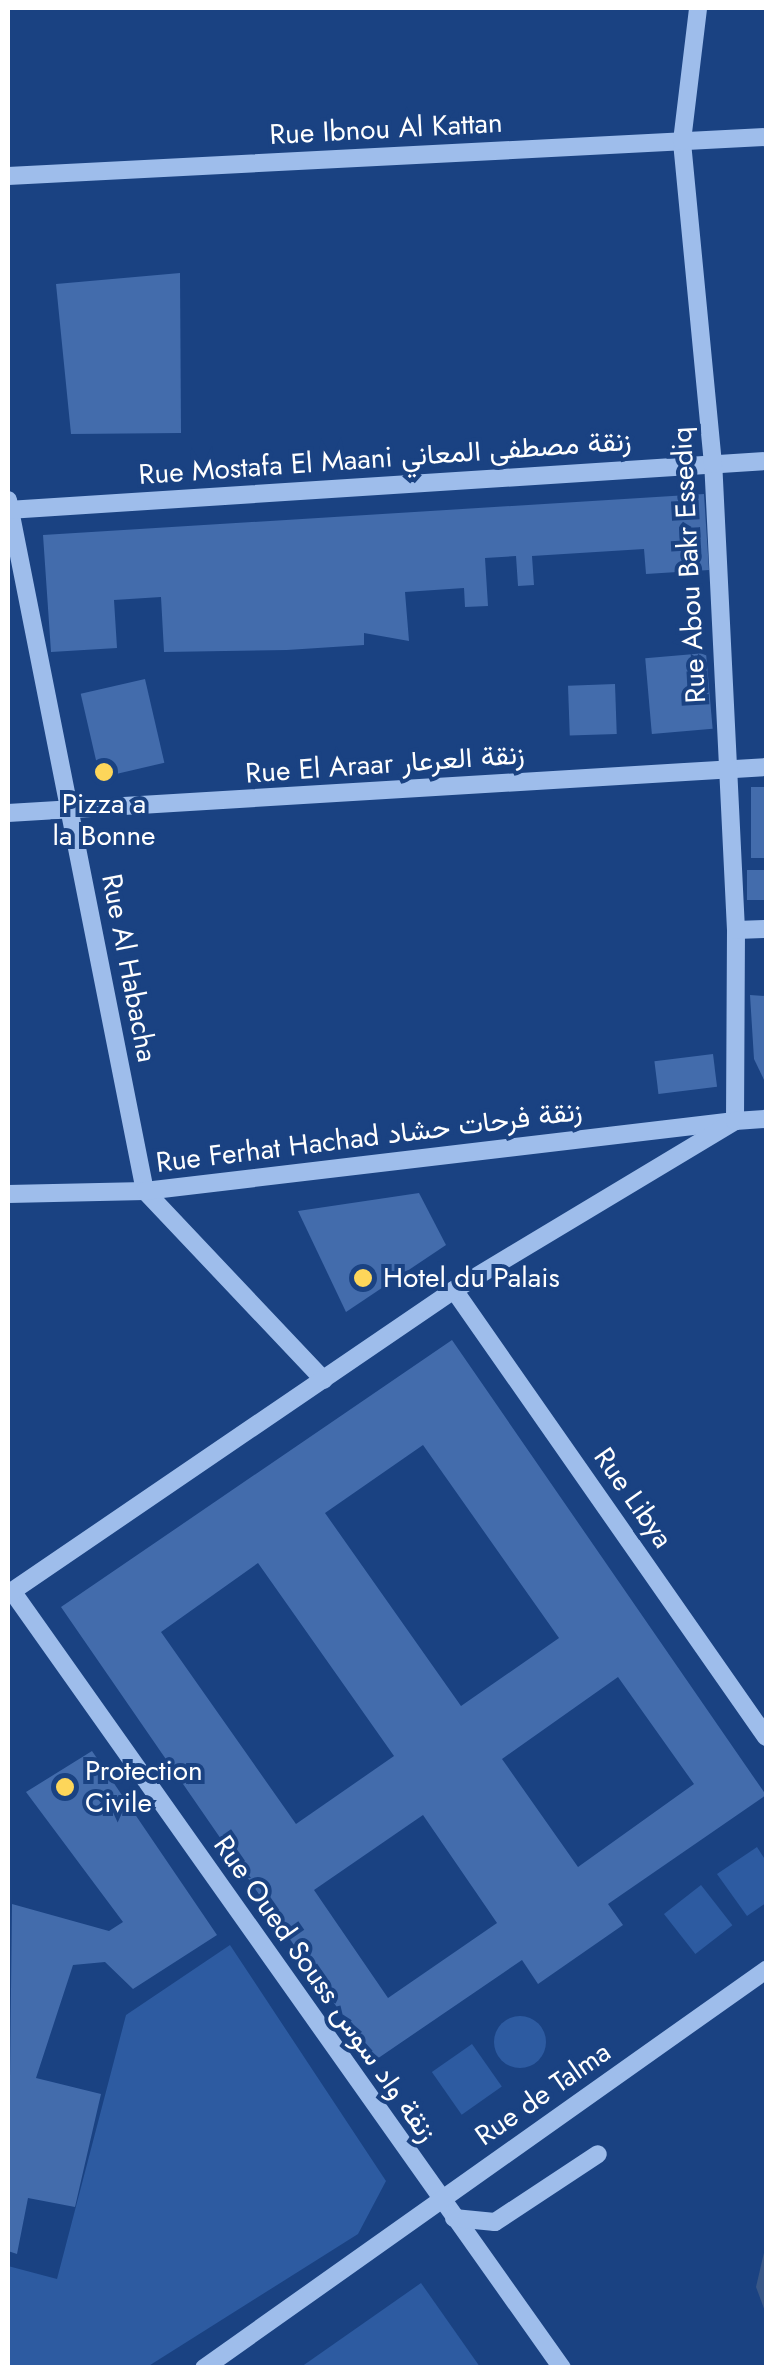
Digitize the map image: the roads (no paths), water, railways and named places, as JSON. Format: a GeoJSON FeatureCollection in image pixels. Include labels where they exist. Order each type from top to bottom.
{"type":"FeatureCollection","features":[{"type":"Feature","properties":{"kind":"street","name":"Rue Abou Bakr Essediq"},"geometry":{"type":"LineString","coordinates":[[698,8],[682,141],[713,464],[736,930],[735,1121]]}},
{"type":"Feature","properties":{"kind":"street","name":"Rue Ibnou Al Kattan"},"geometry":{"type":"LineString","coordinates":[[8,176],[766,137]]}},
{"type":"Feature","properties":{"kind":"street","name":"Rue Mostafa El Maani زنقة مصطفى المعاني"},"geometry":{"type":"LineString","coordinates":[[8,510],[766,461]]}},
{"type":"Feature","properties":{"kind":"street","name":"Rue Al Habacha"},"geometry":{"type":"LineString","coordinates":[[8,500],[146,1191]]}},
{"type":"Feature","properties":{"kind":"street","name":"Rue El Araar زنقة العرعار"},"geometry":{"type":"LineString","coordinates":[[8,813],[766,767]]}},
{"type":"Feature","properties":{"kind":"street"},"geometry":{"type":"LineString","coordinates":[[736,930],[766,929]]}},
{"type":"Feature","properties":{"kind":"street","name":"Rue Ferhat Hachad زنقة فرحات حشاد"},"geometry":{"type":"LineString","coordinates":[[8,1194],[146,1191],[766,1119]]}},
{"type":"Feature","properties":{"kind":"street"},"geometry":{"type":"LineString","coordinates":[[10,1593],[454,1290],[735,1121]]}},
{"type":"Feature","properties":{"kind":"street"},"geometry":{"type":"LineString","coordinates":[[146,1191],[324,1380]]}},
{"type":"Feature","properties":{"kind":"street","name":"Rue Libya"},"geometry":{"type":"LineString","coordinates":[[454,1290],[766,1737]]}},
{"type":"Feature","properties":{"kind":"street","name":"Rue Oued Souss زنقة واد سوس"},"geometry":{"type":"LineString","coordinates":[[10,1593],[562,2368]]}},
{"type":"Feature","properties":{"kind":"street","name":"Rue de Talma"},"geometry":{"type":"LineString","coordinates":[[204,2368],[766,1970]]}},
{"type":"Feature","properties":{"kind":"street"},"geometry":{"type":"LineString","coordinates":[[454,2218],[496,2222],[598,2154]]}},
{"type":"Feature","properties":{"kind":"place","name":"Pizza a la Bonne"},"geometry":{"type":"Point","coordinates":[104,772]}},
{"type":"Feature","properties":{"kind":"place","name":"Hotel du Palais"},"geometry":{"type":"Point","coordinates":[363,1278]}},
{"type":"Feature","properties":{"kind":"place","name":"Protection Civile"},"geometry":{"type":"Point","coordinates":[65,1787]}}]}
